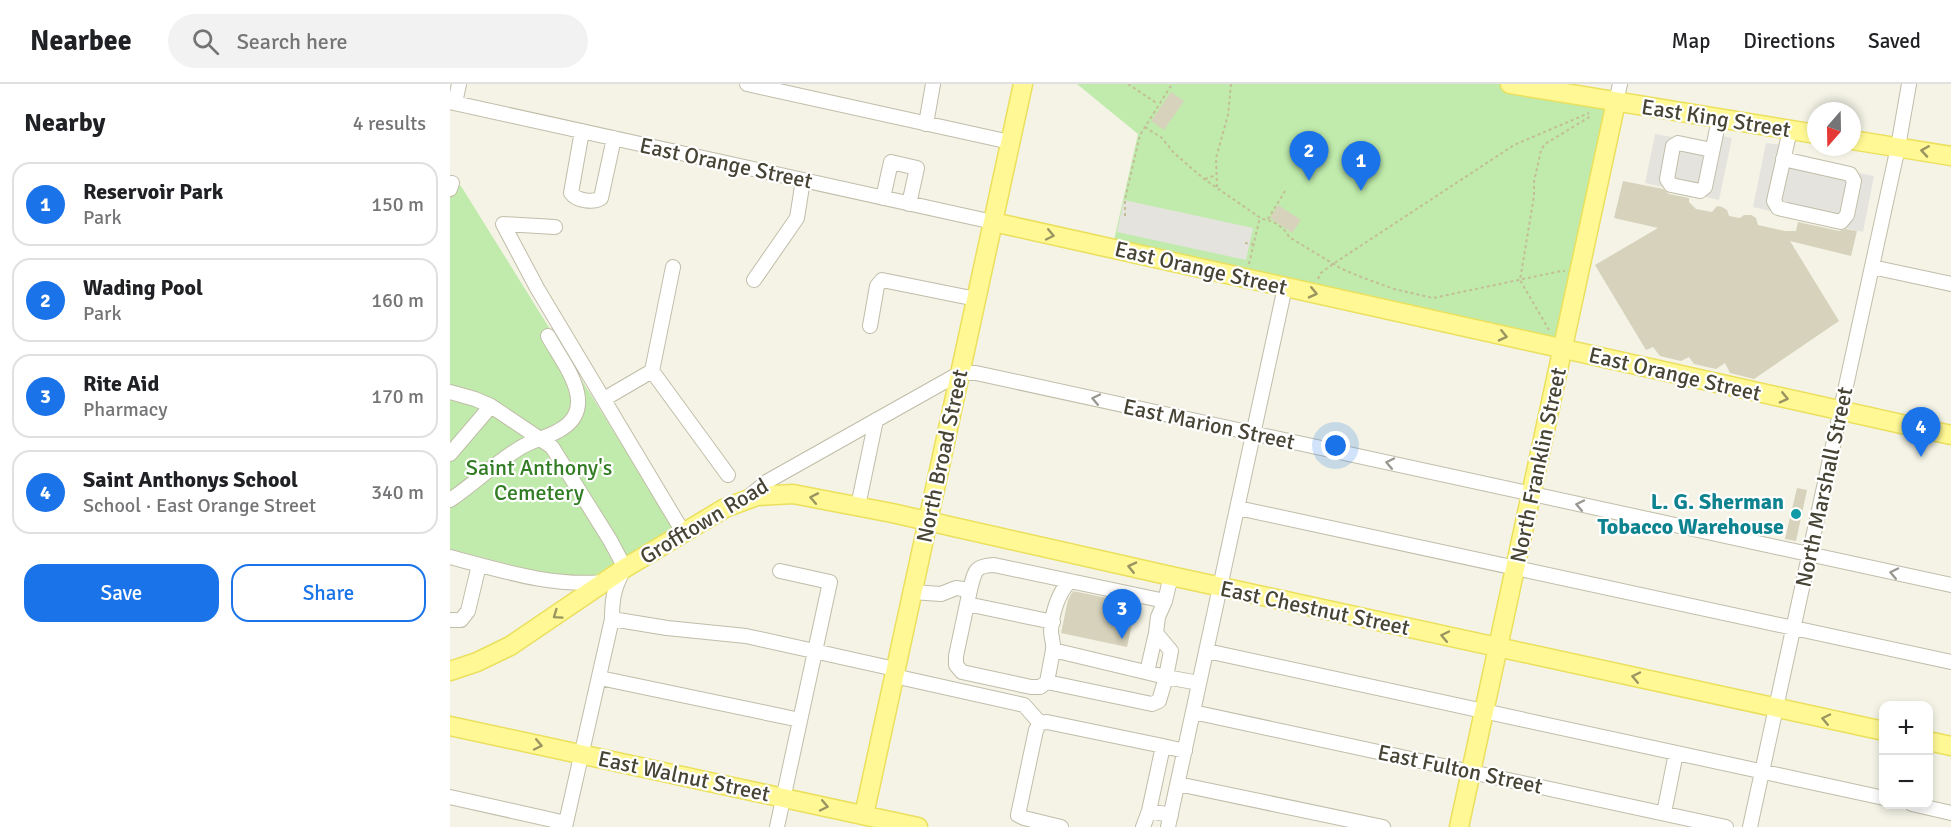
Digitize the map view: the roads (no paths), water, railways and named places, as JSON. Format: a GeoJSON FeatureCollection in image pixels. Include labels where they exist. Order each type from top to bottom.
{"type":"FeatureCollection","features":[{"type":"Feature","properties":{"kind":"main road","name":"North Broad Street"},"geometry":{"type":"LineString","coordinates":[[862,821],[1023,84]]}},
{"type":"Feature","properties":{"kind":"main road","name":"East King Street"},"geometry":{"type":"LineString","coordinates":[[1510,84],[1578,90],[1616,102],[1807,133]]}},
{"type":"Feature","properties":{"kind":"main road","name":"North Franklin Street"},"geometry":{"type":"LineString","coordinates":[[1459,827],[1616,102]]}},
{"type":"Feature","properties":{"kind":"main road"},"geometry":{"type":"LineString","coordinates":[[1861,141],[1951,156]]}},
{"type":"Feature","properties":{"kind":"main road","name":"East Orange Street"},"geometry":{"type":"LineString","coordinates":[[993,222],[1951,435]]}},
{"type":"Feature","properties":{"kind":"main road","name":"East Chestnut Street"},"geometry":{"type":"LineString","coordinates":[[747,499],[768,494],[793,494],[858,506],[1879,730]]}},
{"type":"Feature","properties":{"kind":"main road","name":"Grofftown Road"},"geometry":{"type":"LineString","coordinates":[[450,671],[477,662],[510,646],[625,568],[683,532],[725,508],[747,499]]}},
{"type":"Feature","properties":{"kind":"main road","name":"East Walnut Street"},"geometry":{"type":"LineString","coordinates":[[450,726],[783,798],[862,821],[918,827]]}},
{"type":"Feature","properties":{"kind":"main road"},"geometry":{"type":"LineString","coordinates":[[1933,742],[1951,746]]}},
{"type":"Feature","properties":{"kind":"street"},"geometry":{"type":"LineString","coordinates":[[452,102],[459,84]]}},
{"type":"Feature","properties":{"kind":"street"},"geometry":{"type":"LineString","coordinates":[[747,84],[1010,142]]}},
{"type":"Feature","properties":{"kind":"street"},"geometry":{"type":"LineString","coordinates":[[926,123],[933,84]]}},
{"type":"Feature","properties":{"kind":"street"},"geometry":{"type":"LineString","coordinates":[[1616,102],[1620,84]]}},
{"type":"Feature","properties":{"kind":"street","name":"North Marshall Street"},"geometry":{"type":"LineString","coordinates":[[1750,827],[1898,147],[1909,84]]}},
{"type":"Feature","properties":{"kind":"street","name":"East Orange Street"},"geometry":{"type":"LineString","coordinates":[[452,102],[993,222]]}},
{"type":"Feature","properties":{"kind":"street"},"geometry":{"type":"LineString","coordinates":[[1712,150],[1719,119]]}},
{"type":"Feature","properties":{"kind":"street"},"geometry":{"type":"LineString","coordinates":[[1783,159],[1850,174],[1854,181],[1847,215],[1841,222],[1778,208],[1774,201],[1783,159],[1790,130]]}},
{"type":"Feature","properties":{"kind":"street"},"geometry":{"type":"LineString","coordinates":[[582,131],[571,193],[574,197],[583,200],[593,201],[601,198],[614,138]]}},
{"type":"Feature","properties":{"kind":"street"},"geometry":{"type":"LineString","coordinates":[[883,198],[891,162],[917,168],[909,204]]}},
{"type":"Feature","properties":{"kind":"street"},"geometry":{"type":"LineString","coordinates":[[754,280],[797,218],[803,180]]}},
{"type":"Feature","properties":{"kind":"street"},"geometry":{"type":"LineString","coordinates":[[555,227],[503,224],[537,288],[683,532]]}},
{"type":"Feature","properties":{"kind":"street"},"geometry":{"type":"LineString","coordinates":[[673,267],[652,371],[728,475]]}},
{"type":"Feature","properties":{"kind":"street"},"geometry":{"type":"LineString","coordinates":[[1872,267],[1951,284]]}},
{"type":"Feature","properties":{"kind":"street"},"geometry":{"type":"LineString","coordinates":[[870,326],[877,286],[882,280],[976,299]]}},
{"type":"Feature","properties":{"kind":"street"},"geometry":{"type":"LineString","coordinates":[[1149,811],[1170,821],[1286,287]]}},
{"type":"Feature","properties":{"kind":"street"},"geometry":{"type":"LineString","coordinates":[[450,500],[474,484],[513,452],[559,431],[574,419],[579,400],[576,387],[548,336]]}},
{"type":"Feature","properties":{"kind":"street"},"geometry":{"type":"LineString","coordinates":[[604,399],[652,371]]}},
{"type":"Feature","properties":{"kind":"street","name":"East Marion Street"},"geometry":{"type":"LineString","coordinates":[[960,373],[981,374],[1951,585]]}},
{"type":"Feature","properties":{"kind":"street","name":"Grofftown Road"},"geometry":{"type":"LineString","coordinates":[[747,499],[768,481],[960,373]]}},
{"type":"Feature","properties":{"kind":"street"},"geometry":{"type":"LineString","coordinates":[[450,392],[491,406],[540,438],[556,452],[625,568],[613,593],[612,619],[600,678],[565,825],[450,797]]}},
{"type":"Feature","properties":{"kind":"street"},"geometry":{"type":"LineString","coordinates":[[450,454],[491,406]]}},
{"type":"Feature","properties":{"kind":"street"},"geometry":{"type":"LineString","coordinates":[[858,506],[876,420]]}},
{"type":"Feature","properties":{"kind":"street"},"geometry":{"type":"LineString","coordinates":[[1238,508],[1951,662]]}},
{"type":"Feature","properties":{"kind":"street"},"geometry":{"type":"LineString","coordinates":[[450,557],[507,572],[573,584],[605,582]]}},
{"type":"Feature","properties":{"kind":"street"},"geometry":{"type":"LineString","coordinates":[[450,620],[457,622],[465,616],[479,564]]}},
{"type":"Feature","properties":{"kind":"street"},"geometry":{"type":"LineString","coordinates":[[1070,581],[1062,589],[1050,633],[1053,647],[1047,682],[1040,687],[1031,687],[962,672],[956,665],[975,572],[981,566],[994,565],[1070,581],[1158,600]]}},
{"type":"Feature","properties":{"kind":"street"},"geometry":{"type":"LineString","coordinates":[[777,827],[831,582],[780,571]]}},
{"type":"Feature","properties":{"kind":"street"},"geometry":{"type":"LineString","coordinates":[[507,572],[524,582]]}},
{"type":"Feature","properties":{"kind":"street"},"geometry":{"type":"LineString","coordinates":[[1147,672],[1156,633],[1158,600],[1171,576]]}},
{"type":"Feature","properties":{"kind":"street"},"geometry":{"type":"LineString","coordinates":[[912,592],[941,594],[956,588],[969,597],[1053,622]]}},
{"type":"Feature","properties":{"kind":"street"},"geometry":{"type":"LineString","coordinates":[[612,619],[667,628],[746,636],[815,651],[1024,705],[1040,723]]}},
{"type":"Feature","properties":{"kind":"street"},"geometry":{"type":"LineString","coordinates":[[1047,682],[1152,704],[1159,701],[1171,651],[1156,633]]}},
{"type":"Feature","properties":{"kind":"street"},"geometry":{"type":"LineString","coordinates":[[1053,647],[1166,677],[1199,683]]}},
{"type":"Feature","properties":{"kind":"street"},"geometry":{"type":"LineString","coordinates":[[1207,651],[1879,797]]}},
{"type":"Feature","properties":{"kind":"street"},"geometry":{"type":"LineString","coordinates":[[600,678],[800,720]]}},
{"type":"Feature","properties":{"kind":"street","name":"East Fulton Street"},"geometry":{"type":"LineString","coordinates":[[1193,712],[1726,827]]}},
{"type":"Feature","properties":{"kind":"street"},"geometry":{"type":"LineString","coordinates":[[1040,723],[1047,722],[1185,751]]}},
{"type":"Feature","properties":{"kind":"street"},"geometry":{"type":"LineString","coordinates":[[1040,723],[1036,730],[1018,815],[1061,827]]}},
{"type":"Feature","properties":{"kind":"street"},"geometry":{"type":"LineString","coordinates":[[1143,827],[1149,811],[1163,746]]}},
{"type":"Feature","properties":{"kind":"street"},"geometry":{"type":"LineString","coordinates":[[1664,813],[1676,753]]}},
{"type":"Feature","properties":{"kind":"street"},"geometry":{"type":"LineString","coordinates":[[1178,784],[1383,827]]}},
{"type":"Feature","properties":{"kind":"street"},"geometry":{"type":"LineString","coordinates":[[1933,809],[1951,813]]}},
{"type":"Feature","properties":{"kind":"place","name":"Wading Pool"},"geometry":{"type":"Point","coordinates":[1309,181]}},
{"type":"Feature","properties":{"kind":"place","name":"Reservoir Park"},"geometry":{"type":"Point","coordinates":[1361,191]}},
{"type":"Feature","properties":{"kind":"place","name":"Saint Anthonys School"},"geometry":{"type":"Point","coordinates":[1921,457]}},
{"type":"Feature","properties":{"kind":"place","name":"L. G. Sherman Tobacco Warehouse"},"geometry":{"type":"Point","coordinates":[1796,514]}},
{"type":"Feature","properties":{"kind":"place","name":"Rite Aid"},"geometry":{"type":"Point","coordinates":[1122,639]}},
{"type":"Feature","properties":{"kind":"park label","name":"Saint Anthony's Cemetery"},"geometry":{"type":"Point","coordinates":[539,480]}}]}
